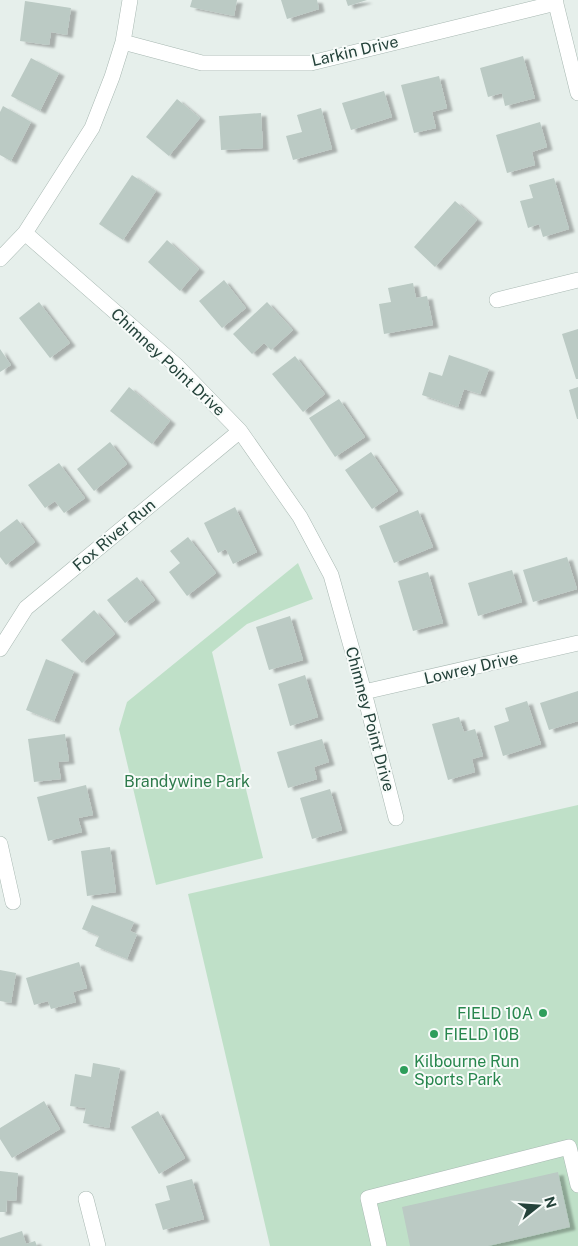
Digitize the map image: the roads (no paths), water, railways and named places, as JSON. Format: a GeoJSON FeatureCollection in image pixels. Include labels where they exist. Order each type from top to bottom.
{"type":"FeatureCollection","features":[{"type":"Feature","properties":{"kind":"street"},"geometry":{"type":"LineString","coordinates":[[0,259],[25,233],[92,128],[112,77],[123,42],[130,0]]}},
{"type":"Feature","properties":{"kind":"street"},"geometry":{"type":"LineString","coordinates":[[555,2],[578,93]]}},
{"type":"Feature","properties":{"kind":"street","name":"Larkin Drive"},"geometry":{"type":"LineString","coordinates":[[123,42],[202,63],[311,63],[555,2]]}},
{"type":"Feature","properties":{"kind":"street","name":"Chimney Point Drive"},"geometry":{"type":"LineString","coordinates":[[25,233],[177,366],[240,431],[300,517],[331,575],[364,692],[396,818]]}},
{"type":"Feature","properties":{"kind":"street"},"geometry":{"type":"LineString","coordinates":[[497,300],[578,280]]}},
{"type":"Feature","properties":{"kind":"street","name":"Fox River Run"},"geometry":{"type":"LineString","coordinates":[[0,649],[26,608],[240,431]]}},
{"type":"Feature","properties":{"kind":"street","name":"Lowrey Drive"},"geometry":{"type":"LineString","coordinates":[[364,692],[578,643]]}},
{"type":"Feature","properties":{"kind":"street"},"geometry":{"type":"LineString","coordinates":[[0,844],[13,902]]}},
{"type":"Feature","properties":{"kind":"street"},"geometry":{"type":"LineString","coordinates":[[379,1246],[368,1198],[569,1147],[578,1185]]}},
{"type":"Feature","properties":{"kind":"street"},"geometry":{"type":"LineString","coordinates":[[86,1199],[98,1246]]}},
{"type":"Feature","properties":{"kind":"place","name":"FIELD 10A"},"geometry":{"type":"Point","coordinates":[543,1013]}},
{"type":"Feature","properties":{"kind":"place","name":"FIELD 10B"},"geometry":{"type":"Point","coordinates":[434,1034]}},
{"type":"Feature","properties":{"kind":"place","name":"Kilbourne Run Sports Park"},"geometry":{"type":"Point","coordinates":[404,1070]}},
{"type":"Feature","properties":{"kind":"park label","name":"Brandywine Park"},"geometry":{"type":"Point","coordinates":[187,781]}}]}
